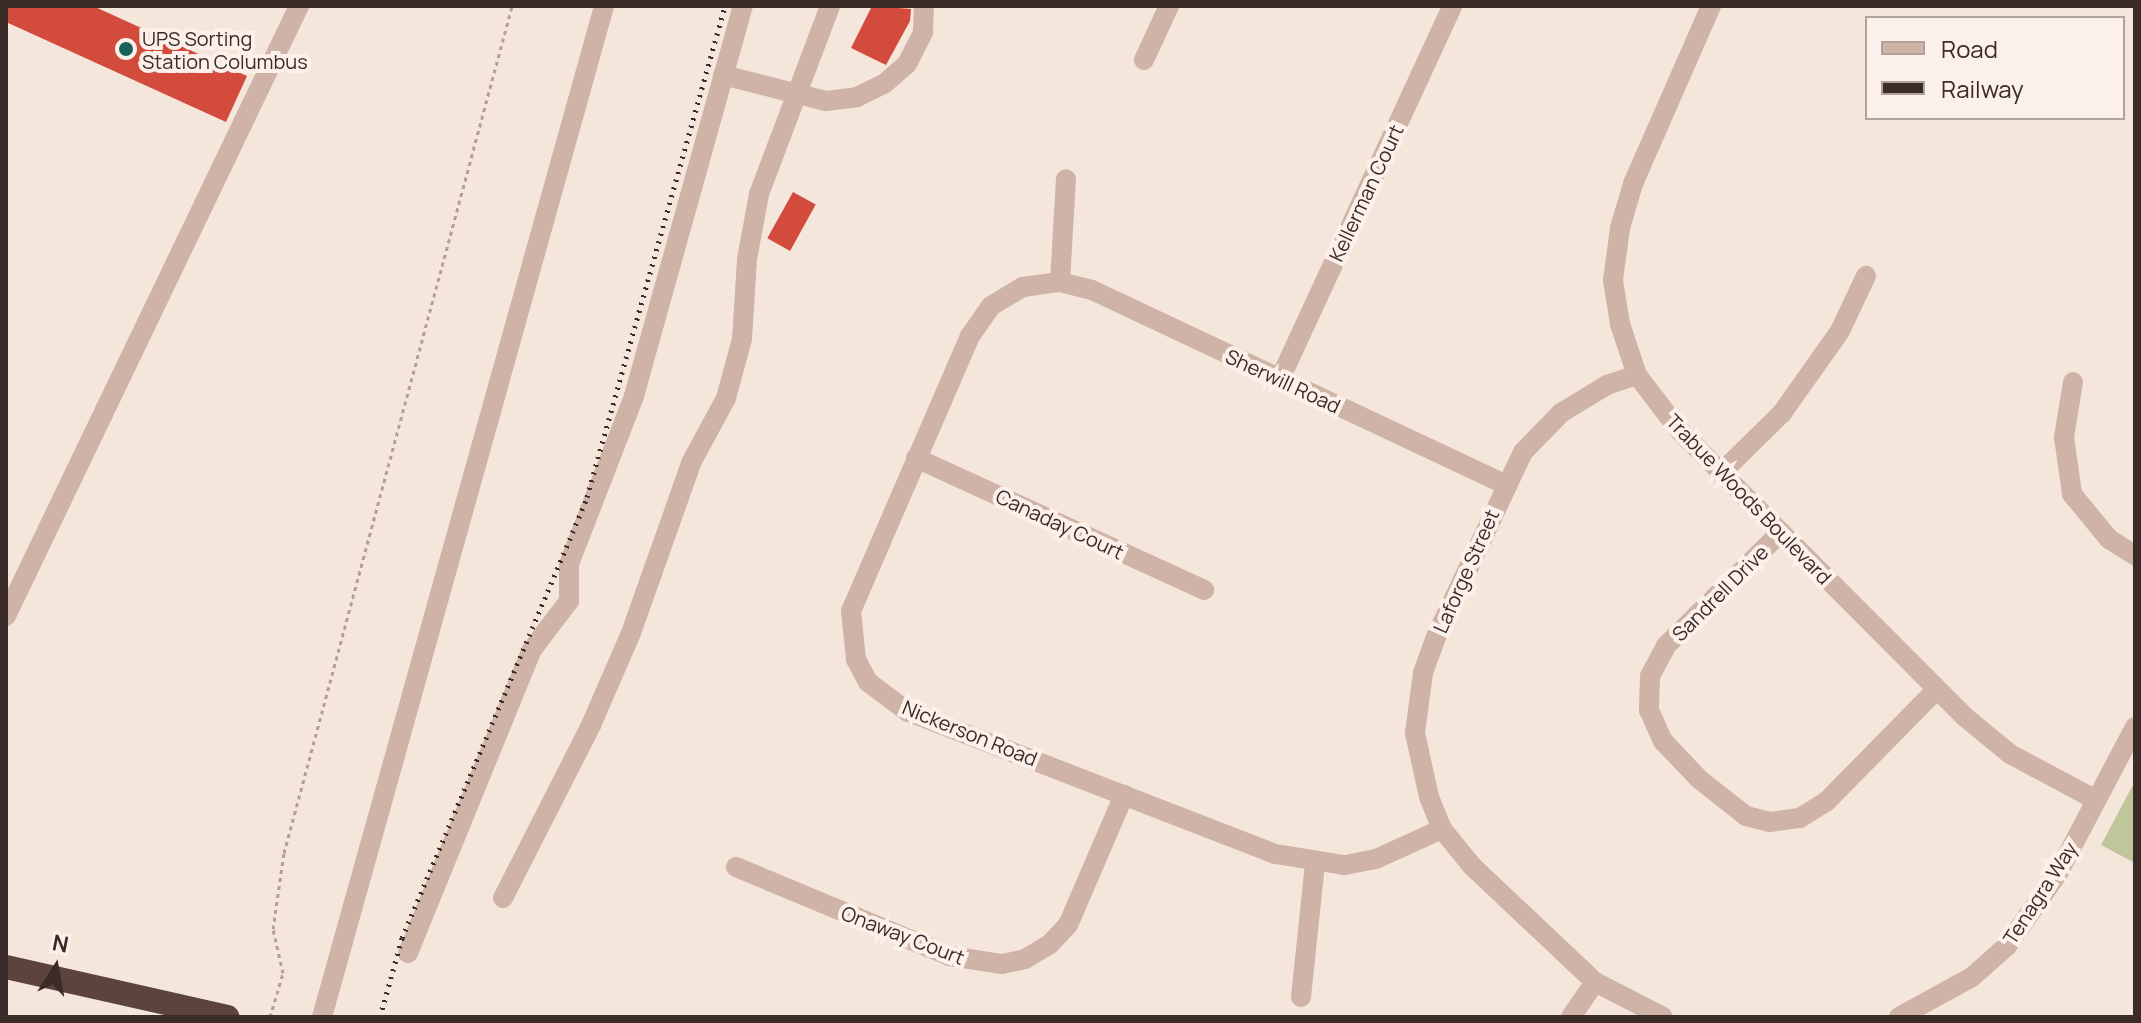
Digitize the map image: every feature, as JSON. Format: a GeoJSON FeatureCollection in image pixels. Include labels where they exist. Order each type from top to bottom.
{"type":"FeatureCollection","features":[{"type":"Feature","properties":{"kind":"highway"},"geometry":{"type":"LineString","coordinates":[[6,967],[221,1016]]}},
{"type":"Feature","properties":{"kind":"street"},"geometry":{"type":"LineString","coordinates":[[6,616],[299,6]]}},
{"type":"Feature","properties":{"kind":"street"},"geometry":{"type":"LineString","coordinates":[[322,1017],[604,6]]}},
{"type":"Feature","properties":{"kind":"street"},"geometry":{"type":"LineString","coordinates":[[408,953],[531,651],[569,601],[569,564],[634,396],[743,6]]}},
{"type":"Feature","properties":{"kind":"street"},"geometry":{"type":"LineString","coordinates":[[503,898],[597,712],[692,461],[726,398],[742,339],[756,207],[830,6]]}},
{"type":"Feature","properties":{"kind":"street"},"geometry":{"type":"LineString","coordinates":[[723,75],[798,94],[843,100],[884,84],[916,51],[926,20],[924,6]]}},
{"type":"Feature","properties":{"kind":"street"},"geometry":{"type":"LineString","coordinates":[[1144,60],[1169,6]]}},
{"type":"Feature","properties":{"kind":"street","name":"Kellerman Court"},"geometry":{"type":"LineString","coordinates":[[1280,379],[1452,6]]}},
{"type":"Feature","properties":{"kind":"street","name":"Trabue Woods Boulevard"},"geometry":{"type":"LineString","coordinates":[[1711,6],[1633,184],[1620,228],[1613,280],[1620,324],[1637,375],[1721,473],[1936,690],[2010,754],[2096,800]]}},
{"type":"Feature","properties":{"kind":"street"},"geometry":{"type":"LineString","coordinates":[[1060,282],[1066,179]]}},
{"type":"Feature","properties":{"kind":"street"},"geometry":{"type":"LineString","coordinates":[[1721,473],[1782,413],[1840,331],[1866,276]]}},
{"type":"Feature","properties":{"kind":"street","name":"Sherwill Road"},"geometry":{"type":"LineString","coordinates":[[1060,282],[1092,290],[1505,484]]}},
{"type":"Feature","properties":{"kind":"street","name":"Nickerson Road"},"geometry":{"type":"LineString","coordinates":[[1060,282],[1023,287],[991,306],[970,336],[851,611],[850,636],[868,682],[908,712],[1275,854],[1315,864],[1376,859],[1442,829]]}},
{"type":"Feature","properties":{"kind":"street","name":"Laforge Street"},"geometry":{"type":"LineString","coordinates":[[1442,829],[1419,762],[1416,704],[1436,637],[1505,484],[1523,452],[1561,413],[1607,385],[1637,375]]}},
{"type":"Feature","properties":{"kind":"street"},"geometry":{"type":"LineString","coordinates":[[2073,382],[2064,437],[2072,494],[2109,539],[2135,555]]}},
{"type":"Feature","properties":{"kind":"street","name":"Canaday Court"},"geometry":{"type":"LineString","coordinates":[[916,458],[1204,590]]}},
{"type":"Feature","properties":{"kind":"street","name":"Sandrell Drive"},"geometry":{"type":"LineString","coordinates":[[1781,532],[1666,646],[1650,676],[1649,710],[1663,741],[1699,779],[1746,816],[1770,822],[1800,818],[1826,802],[1936,690]]}},
{"type":"Feature","properties":{"kind":"street","name":"Tenagra Way"},"geometry":{"type":"LineString","coordinates":[[1899,1017],[1972,977],[2007,946],[2058,873],[2135,727]]}},
{"type":"Feature","properties":{"kind":"street","name":"Onaway Court"},"geometry":{"type":"LineString","coordinates":[[736,867],[950,956],[1002,964],[1037,952],[1068,925],[1124,795]]}},
{"type":"Feature","properties":{"kind":"street"},"geometry":{"type":"LineString","coordinates":[[1442,829],[1492,886],[1595,982],[1663,1017]]}},
{"type":"Feature","properties":{"kind":"street"},"geometry":{"type":"LineString","coordinates":[[1301,997],[1315,864]]}},
{"type":"Feature","properties":{"kind":"street"},"geometry":{"type":"LineString","coordinates":[[1571,1017],[1595,982]]}},
{"type":"Feature","properties":{"kind":"path"},"geometry":{"type":"LineString","coordinates":[[270,1017],[283,973],[273,929],[284,853],[512,6]]}},
{"type":"Feature","properties":{"kind":"green space"},"geometry":{"type":"Polygon","coordinates":[[[2135,781],[2135,863],[2101,845],[2135,781]]]}},
{"type":"Feature","properties":{"kind":"building","name":"UPS Sorting Station Columbus"},"geometry":{"type":"Polygon","coordinates":[[[6,6],[93,6],[247,76],[226,122],[6,22],[6,6]]]}},
{"type":"Feature","properties":{"kind":"building"},"geometry":{"type":"Polygon","coordinates":[[[872,6],[911,9],[910,21],[886,65],[851,48],[872,6]]]}},
{"type":"Feature","properties":{"kind":"building"},"geometry":{"type":"Polygon","coordinates":[[[793,192],[816,205],[790,251],[767,238],[793,192]]]}},
{"type":"Feature","properties":{"kind":"railway"},"geometry":{"type":"LineString","coordinates":[[380,1017],[402,938],[587,497],[725,6]]}},
{"type":"Feature","properties":{"kind":"place","name":"UPS Sorting Station Columbus"},"geometry":{"type":"Point","coordinates":[126,49]}}]}
